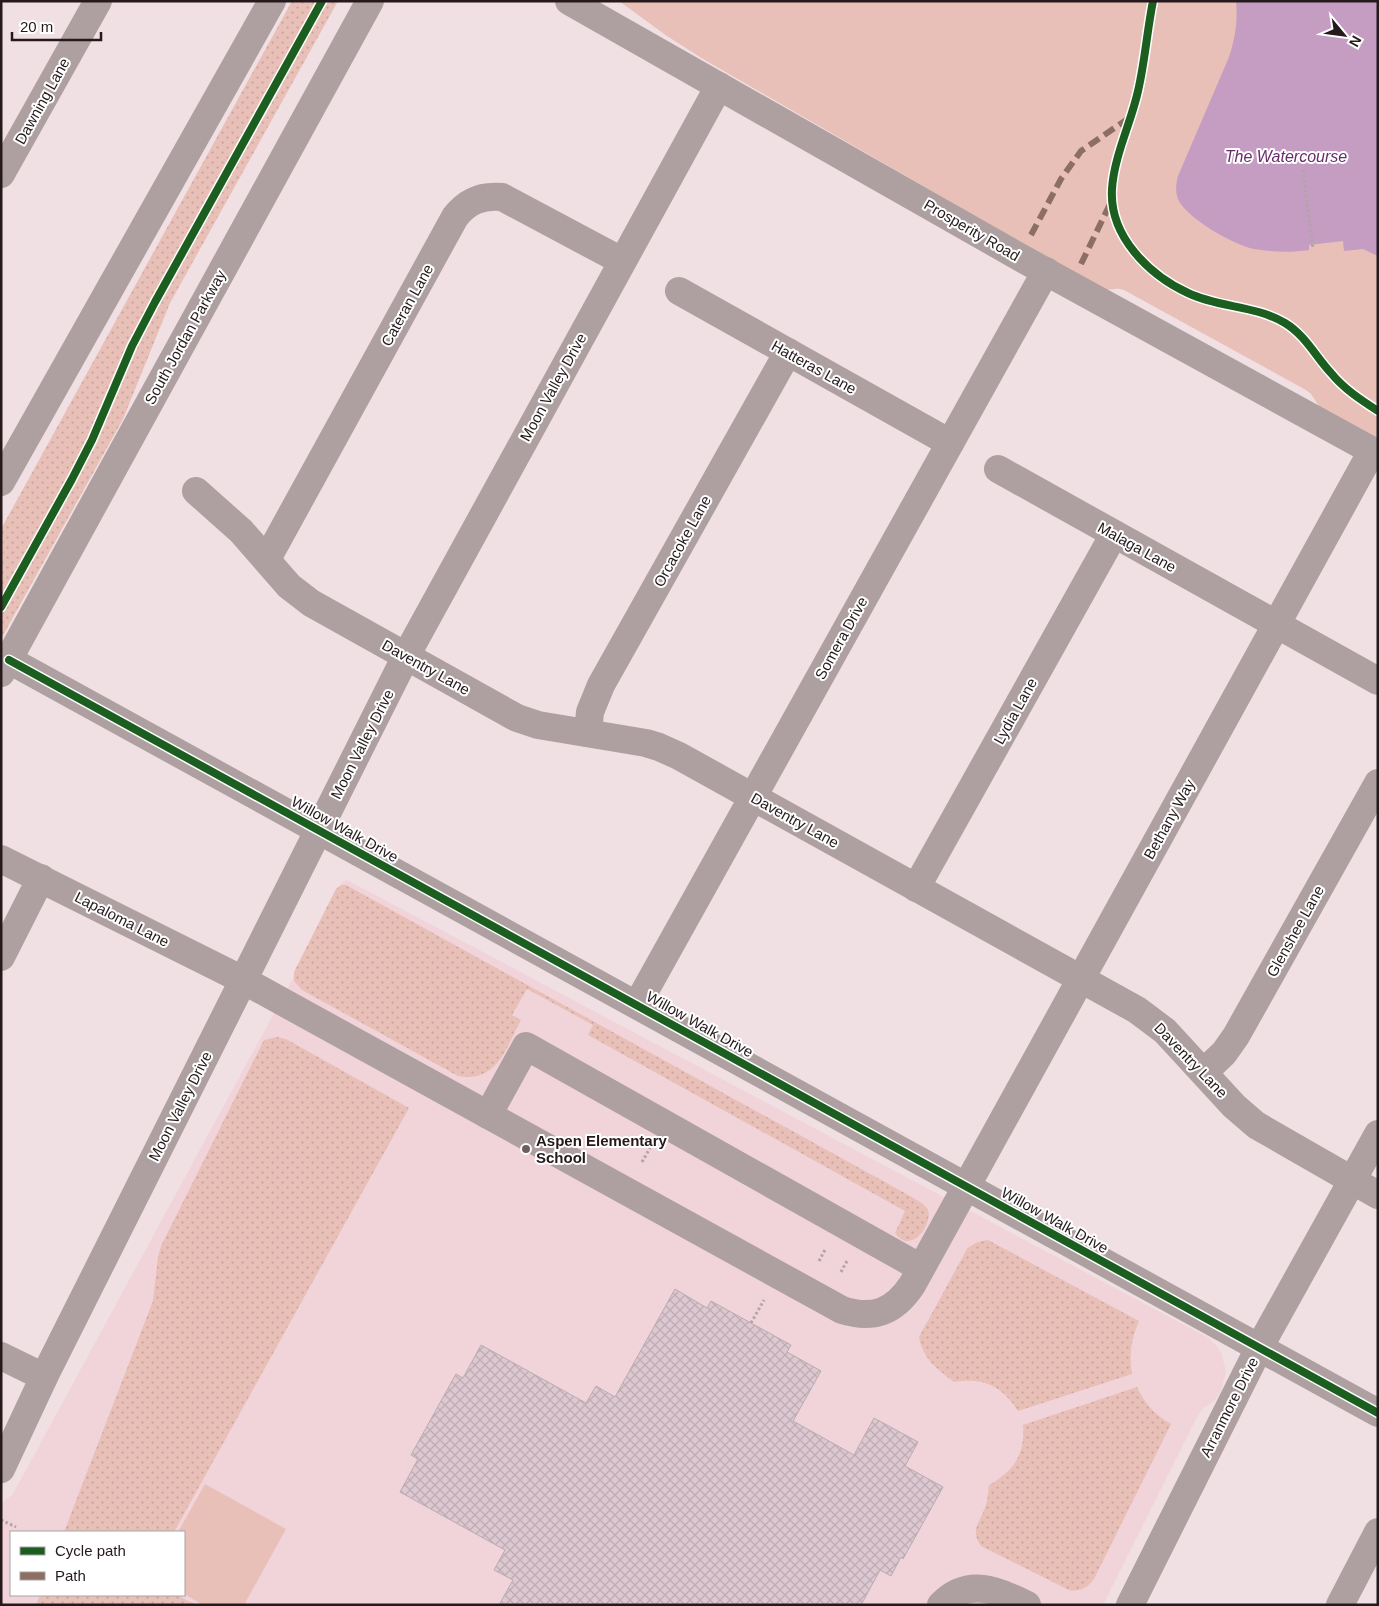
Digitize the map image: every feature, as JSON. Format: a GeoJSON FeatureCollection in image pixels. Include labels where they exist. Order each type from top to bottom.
{"type":"FeatureCollection","features":[{"type":"Feature","properties":{"kind":"street","name":"Dawning Lane"},"geometry":{"type":"LineString","coordinates":[[1,174],[98,1]]}},
{"type":"Feature","properties":{"kind":"street"},"geometry":{"type":"LineString","coordinates":[[1,482],[272,1]]}},
{"type":"Feature","properties":{"kind":"street","name":"South Jordan Parkway"},"geometry":{"type":"LineString","coordinates":[[5,666],[370,1]]}},
{"type":"Feature","properties":{"kind":"street","name":"Prosperity Road"},"geometry":{"type":"LineString","coordinates":[[569,1],[1046,271],[1375,453]]}},
{"type":"Feature","properties":{"kind":"street","name":"Moon Valley Drive"},"geometry":{"type":"LineString","coordinates":[[1,1469],[44,1377],[406,656],[719,86]]}},
{"type":"Feature","properties":{"kind":"street","name":"Cateran Lane"},"geometry":{"type":"LineString","coordinates":[[267,559],[455,217],[462,208],[471,201],[482,197],[502,197],[622,261]]}},
{"type":"Feature","properties":{"kind":"street","name":"Somera Drive"},"geometry":{"type":"LineString","coordinates":[[636,1005],[1046,271]]}},
{"type":"Feature","properties":{"kind":"street","name":"Hatteras Lane"},"geometry":{"type":"LineString","coordinates":[[678,291],[950,443]]}},
{"type":"Feature","properties":{"kind":"street","name":"Orcacoke Lane"},"geometry":{"type":"LineString","coordinates":[[588,733],[590,712],[594,698],[788,352]]}},
{"type":"Feature","properties":{"kind":"street","name":"Bethany Way"},"geometry":{"type":"LineString","coordinates":[[488,1115],[842,1310],[855,1314],[869,1315],[882,1312],[894,1305],[904,1296],[921,1268],[1276,624],[1375,453]]}},
{"type":"Feature","properties":{"kind":"street","name":"Malaga Lane"},"geometry":{"type":"LineString","coordinates":[[998,469],[1276,624]]}},
{"type":"Feature","properties":{"kind":"street","name":"Daventry Lane"},"geometry":{"type":"LineString","coordinates":[[196,491],[241,531],[267,559],[277,573],[299,595],[528,722],[658,747],[679,756],[753,796],[1156,1022],[1174,1039],[1234,1106],[1256,1125],[1378,1195]]}},
{"type":"Feature","properties":{"kind":"street","name":"Lydia Lane"},"geometry":{"type":"LineString","coordinates":[[916,888],[1114,534]]}},
{"type":"Feature","properties":{"kind":"street"},"geometry":{"type":"LineString","coordinates":[[1276,624],[1378,681]]}},
{"type":"Feature","properties":{"kind":"street","name":"Willow Walk Drive"},"geometry":{"type":"LineString","coordinates":[[5,666],[318,830],[1378,1413]]}},
{"type":"Feature","properties":{"kind":"street","name":"Glenshee Lane"},"geometry":{"type":"LineString","coordinates":[[1204,1072],[1224,1054],[1236,1036],[1378,783]]}},
{"type":"Feature","properties":{"kind":"street","name":"Lapaloma Lane"},"geometry":{"type":"LineString","coordinates":[[1,859],[243,980],[488,1115]]}},
{"type":"Feature","properties":{"kind":"street"},"geometry":{"type":"LineString","coordinates":[[1,957],[41,878]]}},
{"type":"Feature","properties":{"kind":"street"},"geometry":{"type":"LineString","coordinates":[[488,1115],[526,1046],[921,1268]]}},
{"type":"Feature","properties":{"kind":"street","name":"Arranmore Drive"},"geometry":{"type":"LineString","coordinates":[[1130,1605],[1259,1348],[1378,1134]]}},
{"type":"Feature","properties":{"kind":"street"},"geometry":{"type":"LineString","coordinates":[[1,1356],[44,1377]]}},
{"type":"Feature","properties":{"kind":"street"},"geometry":{"type":"LineString","coordinates":[[1342,1604],[1378,1532]]}},
{"type":"Feature","properties":{"kind":"street"},"geometry":{"type":"LineString","coordinates":[[941,1605],[959,1592],[973,1589],[987,1589],[1000,1592],[1025,1604]]}},
{"type":"Feature","properties":{"kind":"path"},"geometry":{"type":"LineString","coordinates":[[1303,170],[1313,248]]}},
{"type":"Feature","properties":{"kind":"path"},"geometry":{"type":"LineString","coordinates":[[751,1323],[764,1298]]}},
{"type":"Feature","properties":{"kind":"path"},"geometry":{"type":"LineString","coordinates":[[1,1520],[16,1527]]}},
{"type":"Feature","properties":{"kind":"shaded area"},"geometry":{"type":"Polygon","coordinates":[[[292,1],[338,1],[170,303],[123,419],[1,639],[1,529],[292,1]]]}},
{"type":"Feature","properties":{"kind":"shaded area"},"geometry":{"type":"Polygon","coordinates":[[[619,1],[1378,1],[1378,442],[1321,409],[1306,390],[1124,290],[1102,289],[1098,287],[703,59],[667,36],[619,1]]]}},
{"type":"Feature","properties":{"kind":"shaded area","name":"Aspen Elementary School"},"geometry":{"type":"Polygon","coordinates":[[[347,880],[1207,1337],[1221,1352],[1226,1372],[1220,1393],[1213,1402],[1203,1408],[1197,1417],[1103,1605],[1,1605],[1,1504],[13,1494],[303,960],[342,882],[347,880]]]}},
{"type":"Feature","properties":{"kind":"shaded area"},"geometry":{"type":"Polygon","coordinates":[[[341,885],[346,885],[912,1197],[923,1204],[928,1210],[929,1216],[924,1229],[914,1240],[901,1239],[895,1233],[905,1211],[588,1035],[593,1025],[527,989],[512,1015],[521,1020],[505,1052],[491,1069],[472,1077],[458,1076],[302,990],[294,981],[294,972],[336,889],[341,885]]]}},
{"type":"Feature","properties":{"kind":"shaded area"},"geometry":{"type":"Polygon","coordinates":[[[277,1037],[286,1039],[409,1108],[175,1531],[64,1531],[153,1301],[161,1246],[264,1040],[277,1037]]]}},
{"type":"Feature","properties":{"kind":"shaded area"},"geometry":{"type":"Polygon","coordinates":[[[988,1240],[1139,1321],[1131,1347],[1132,1374],[1018,1411],[1005,1395],[991,1385],[974,1381],[954,1382],[937,1368],[927,1357],[919,1337],[967,1249],[972,1245],[988,1240]]]}},
{"type":"Feature","properties":{"kind":"shaded area"},"geometry":{"type":"Polygon","coordinates":[[[1137,1387],[1151,1409],[1171,1424],[1094,1579],[1080,1590],[1069,1590],[981,1546],[976,1530],[986,1505],[989,1485],[1012,1467],[1020,1453],[1023,1425],[1137,1387]]]}},
{"type":"Feature","properties":{"kind":"shaded area"},"geometry":{"type":"Polygon","coordinates":[[[205,1484],[286,1529],[244,1605],[203,1605],[185,1595],[185,1531],[179,1531],[205,1484]]]}},
{"type":"Feature","properties":{"kind":"shaded area"},"geometry":{"type":"Polygon","coordinates":[[[40,1596],[179,1596],[196,1605],[36,1605],[40,1596]]]}},
{"type":"Feature","properties":{"kind":"water","name":"The Watercourse"},"geometry":{"type":"Polygon","coordinates":[[[1236,1],[1378,1],[1378,256],[1363,249],[1344,251],[1343,241],[1309,245],[1309,250],[1302,251],[1282,252],[1254,249],[1212,230],[1190,214],[1178,199],[1176,188],[1178,176],[1229,57],[1236,23],[1236,1]]]}},
{"type":"Feature","properties":{"kind":"building"},"geometry":{"type":"Polygon","coordinates":[[[675,1289],[707,1308],[711,1301],[791,1345],[787,1352],[821,1371],[793,1421],[854,1455],[874,1418],[918,1442],[905,1466],[943,1487],[903,1559],[901,1557],[891,1576],[880,1570],[861,1605],[499,1605],[513,1580],[494,1570],[505,1550],[400,1492],[418,1459],[411,1455],[456,1374],[463,1378],[481,1345],[586,1403],[596,1386],[615,1397],[675,1289]]]}},
{"type":"Feature","properties":{"kind":"marked path"},"geometry":{"type":"LineString","coordinates":[[1031,235],[1061,179],[1081,151],[1129,118]]}},
{"type":"Feature","properties":{"kind":"marked path"},"geometry":{"type":"LineString","coordinates":[[1081,264],[1111,202]]}},
{"type":"Feature","properties":{"kind":"cycle path"},"geometry":{"type":"LineString","coordinates":[[1,607],[92,440],[132,346],[155,302],[322,1]]}},
{"type":"Feature","properties":{"kind":"cycle path"},"geometry":{"type":"LineString","coordinates":[[1153,1],[1138,91],[1113,177],[1113,206],[1117,223],[1124,238],[1146,265],[1159,276],[1188,293],[1200,298],[1262,313],[1285,323],[1299,334],[1341,384],[1378,411]]}},
{"type":"Feature","properties":{"kind":"cycle path"},"geometry":{"type":"LineString","coordinates":[[9,660],[1378,1413]]}},
{"type":"Feature","properties":{"kind":"place","name":"Aspen Elementary School"},"geometry":{"type":"Point","coordinates":[526,1149]}}]}
